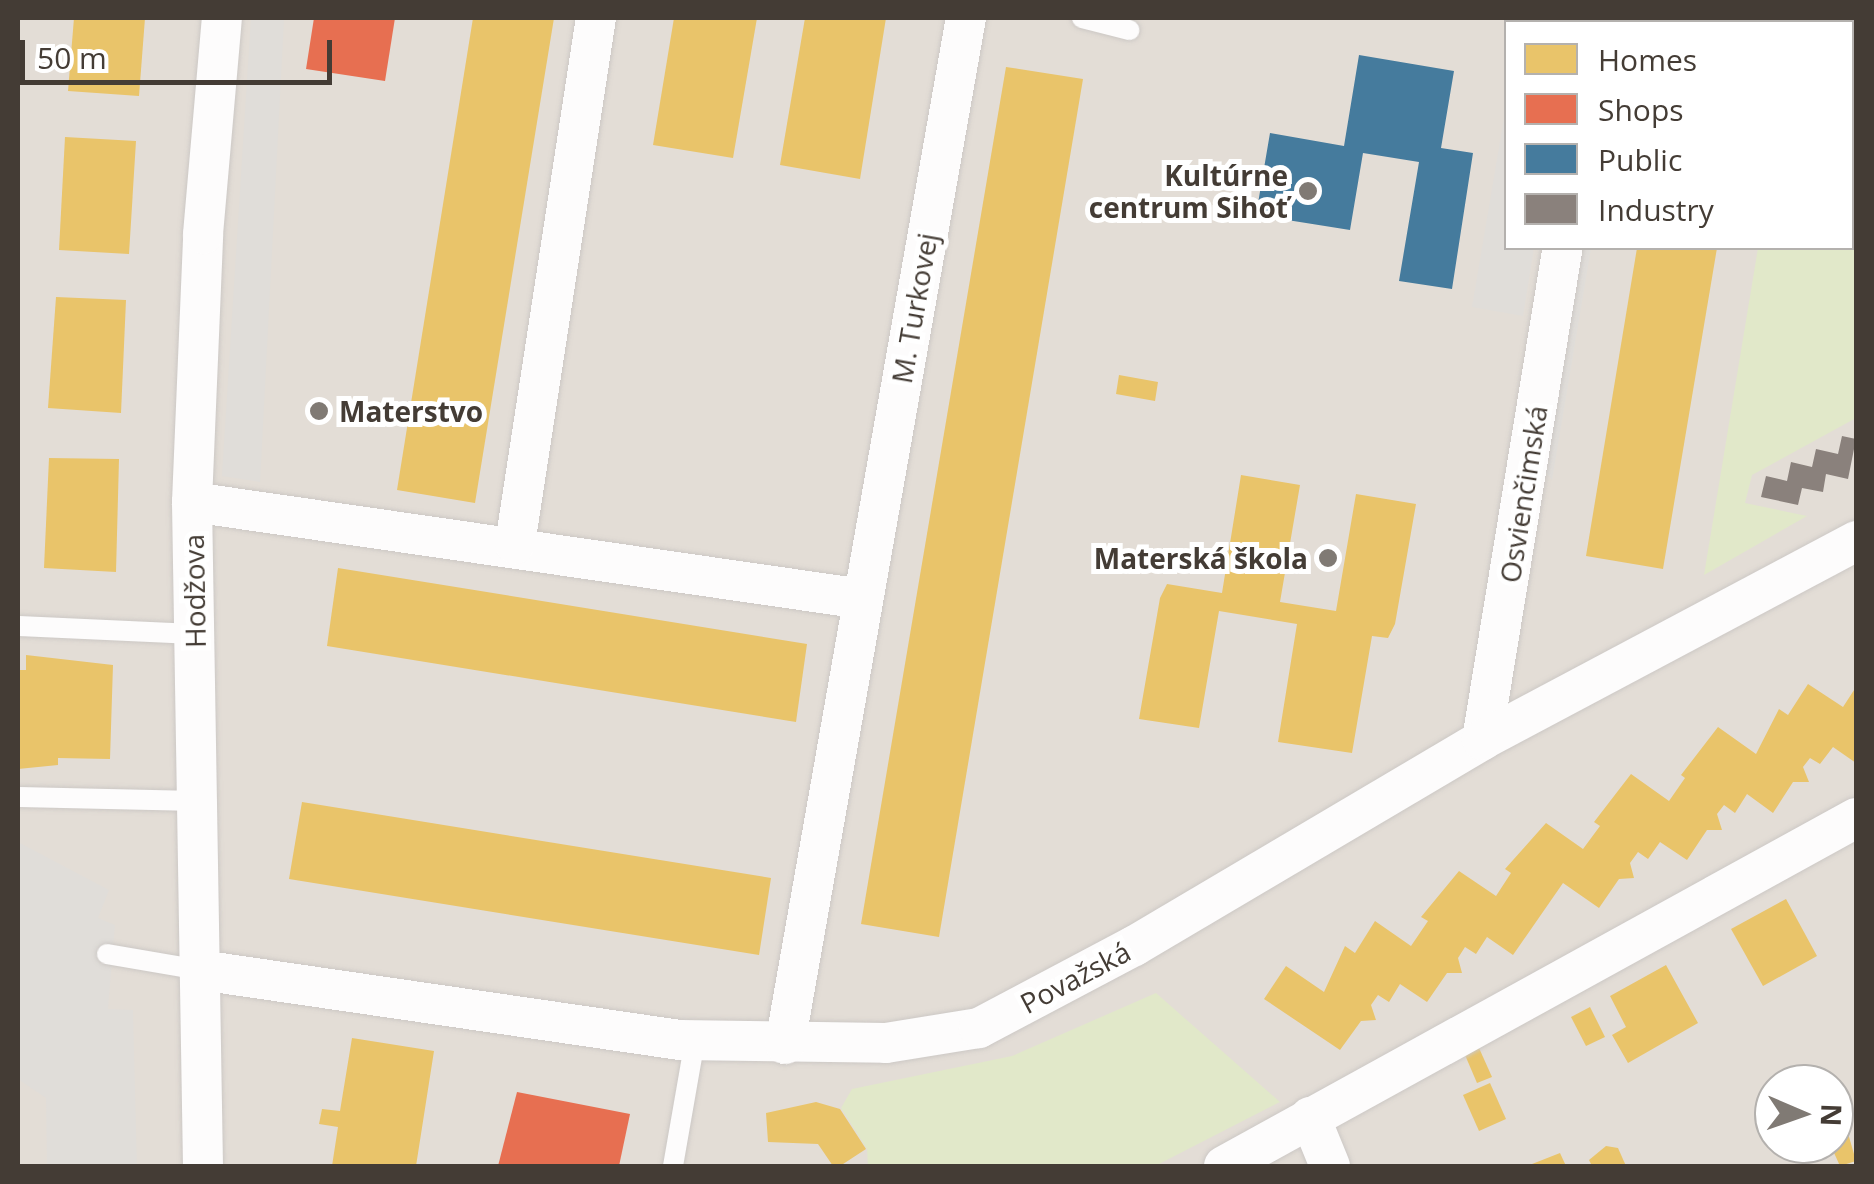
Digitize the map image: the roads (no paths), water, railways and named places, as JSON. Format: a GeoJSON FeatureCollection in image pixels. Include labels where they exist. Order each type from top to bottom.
{"type":"FeatureCollection","features":[{"type":"Feature","properties":{"kind":"street","name":"Hodžova"},"geometry":{"type":"LineString","coordinates":[[202,1166],[192,502],[203,234],[222,18]]}},
{"type":"Feature","properties":{"kind":"street"},"geometry":{"type":"LineString","coordinates":[[515,544],[596,18]]}},
{"type":"Feature","properties":{"kind":"street","name":"M. Turkovej"},"geometry":{"type":"LineString","coordinates":[[785,1044],[966,18]]}},
{"type":"Feature","properties":{"kind":"street","name":"Osvienčimská"},"geometry":{"type":"LineString","coordinates":[[1482,740],[1563,250]]}},
{"type":"Feature","properties":{"kind":"street"},"geometry":{"type":"LineString","coordinates":[[192,502],[515,544],[863,600]]}},
{"type":"Feature","properties":{"kind":"street","name":"Považská"},"geometry":{"type":"LineString","coordinates":[[200,970],[695,1040],[785,1044],[886,1042],[979,1028],[1134,946],[1482,740],[1856,542]]}},
{"type":"Feature","properties":{"kind":"street"},"geometry":{"type":"LineString","coordinates":[[1224,1166],[1856,818]]}},
{"type":"Feature","properties":{"kind":"street"},"geometry":{"type":"LineString","coordinates":[[1310,1118],[1330,1166]]}},
{"type":"Feature","properties":{"kind":"lane"},"geometry":{"type":"LineString","coordinates":[[1082,18],[1129,30]]}},
{"type":"Feature","properties":{"kind":"lane"},"geometry":{"type":"LineString","coordinates":[[18,626],[195,634]]}},
{"type":"Feature","properties":{"kind":"lane"},"geometry":{"type":"LineString","coordinates":[[18,797],[198,801]]}},
{"type":"Feature","properties":{"kind":"lane"},"geometry":{"type":"LineString","coordinates":[[107,954],[200,970]]}},
{"type":"Feature","properties":{"kind":"lane"},"geometry":{"type":"LineString","coordinates":[[673,1166],[695,1040]]}},
{"type":"Feature","properties":{"kind":"place","name":"Kultúrne centrum Sihoť"},"geometry":{"type":"Point","coordinates":[1308,191]}},
{"type":"Feature","properties":{"kind":"place","name":"Materstvo"},"geometry":{"type":"Point","coordinates":[319,411]}},
{"type":"Feature","properties":{"kind":"place","name":"Materská škola"},"geometry":{"type":"Point","coordinates":[1328,558]}}]}
